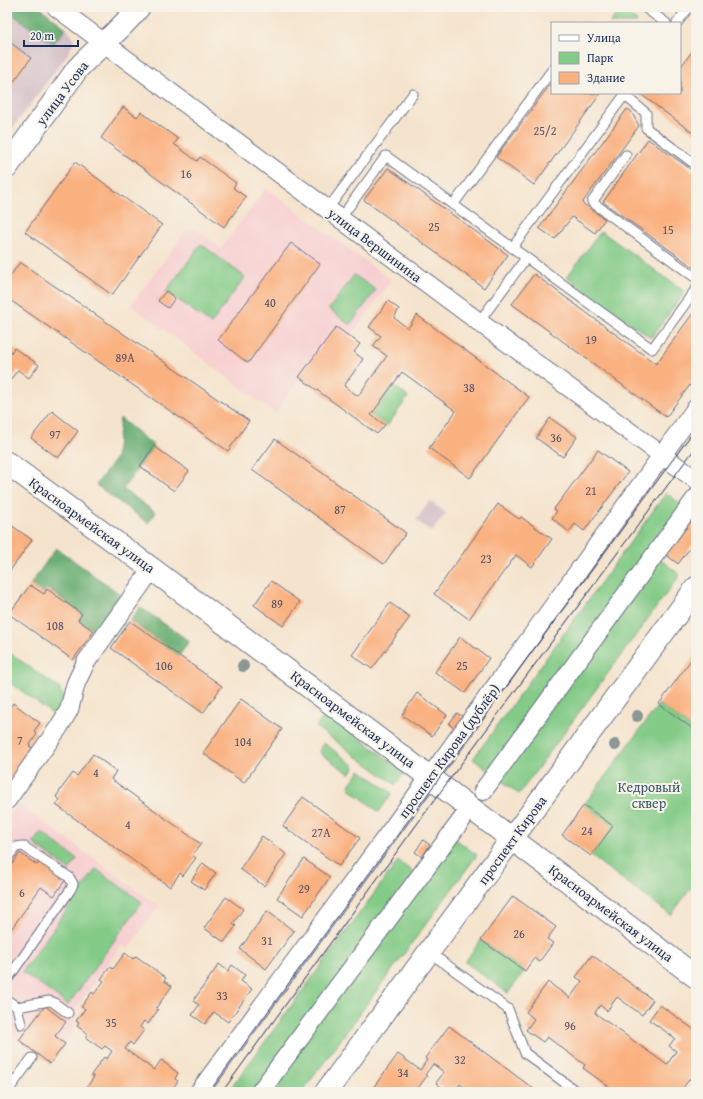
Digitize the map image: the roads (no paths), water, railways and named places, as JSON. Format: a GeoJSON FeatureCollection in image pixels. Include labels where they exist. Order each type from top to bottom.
{"type":"FeatureCollection","features":[{"type":"Feature","properties":{"kind":"main road","name":"улица Усова"},"geometry":{"type":"LineString","coordinates":[[7,167],[78,68],[123,26],[138,7]]}},
{"type":"Feature","properties":{"kind":"main road","name":"Красноармейская улица"},"geometry":{"type":"LineString","coordinates":[[7,463],[430,776],[696,977]]}},
{"type":"Feature","properties":{"kind":"main road","name":"проспект Кирова"},"geometry":{"type":"LineString","coordinates":[[326,1092],[696,588]]}},
{"type":"Feature","properties":{"kind":"street","name":"улица Вершинина"},"geometry":{"type":"LineString","coordinates":[[56,7],[333,215],[696,480]]}},
{"type":"Feature","properties":{"kind":"street","name":"проспект Кирова (дублёр)"},"geometry":{"type":"LineString","coordinates":[[200,1092],[696,408]]}},
{"type":"Feature","properties":{"kind":"street"},"geometry":{"type":"LineString","coordinates":[[483,791],[696,498]]}},
{"type":"Feature","properties":{"kind":"street"},"geometry":{"type":"LineString","coordinates":[[7,800],[59,727],[69,710],[76,683],[86,662],[152,569]]}},
{"type":"Feature","properties":{"kind":"street"},"geometry":{"type":"LineString","coordinates":[[260,1092],[463,818]]}},
{"type":"Feature","properties":{"kind":"lane"},"geometry":{"type":"LineString","coordinates":[[644,7],[665,22]]}},
{"type":"Feature","properties":{"kind":"lane"},"geometry":{"type":"LineString","coordinates":[[678,22],[689,7]]}},
{"type":"Feature","properties":{"kind":"lane"},"geometry":{"type":"LineString","coordinates":[[453,205],[551,71]]}},
{"type":"Feature","properties":{"kind":"lane"},"geometry":{"type":"LineString","coordinates":[[333,215],[413,94]]}},
{"type":"Feature","properties":{"kind":"lane"},"geometry":{"type":"LineString","coordinates":[[512,248],[625,94],[646,113],[646,128],[696,165]]}},
{"type":"Feature","properties":{"kind":"lane"},"geometry":{"type":"LineString","coordinates":[[626,155],[592,202],[696,278]]}},
{"type":"Feature","properties":{"kind":"lane"},"geometry":{"type":"LineString","coordinates":[[333,215],[386,156],[652,349],[696,289]]}},
{"type":"Feature","properties":{"kind":"lane"},"geometry":{"type":"LineString","coordinates":[[479,322],[526,258]]}},
{"type":"Feature","properties":{"kind":"lane"},"geometry":{"type":"LineString","coordinates":[[7,858],[16,846],[23,846],[69,877],[73,884],[7,980]]}},
{"type":"Feature","properties":{"kind":"lane"},"geometry":{"type":"LineString","coordinates":[[429,952],[508,1009],[525,1054],[577,1092]]}},
{"type":"Feature","properties":{"kind":"lane"},"geometry":{"type":"LineString","coordinates":[[7,1000],[17,1007],[21,1024]]}},
{"type":"Feature","properties":{"kind":"lane"},"geometry":{"type":"LineString","coordinates":[[17,1007],[53,1002],[68,1013]]}},
{"type":"Feature","properties":{"kind":"lane"},"geometry":{"type":"LineString","coordinates":[[8,1092],[32,1058]]}},
{"type":"Feature","properties":{"kind":"tram line"},"geometry":{"type":"LineString","coordinates":[[209,1092],[696,428]]}},
{"type":"Feature","properties":{"kind":"tram line"},"geometry":{"type":"LineString","coordinates":[[222,1092],[444,787],[696,447]]}},
{"type":"Feature","properties":{"kind":"park label","name":"Кедровый сквер"},"geometry":{"type":"Point","coordinates":[649,796]}}]}
